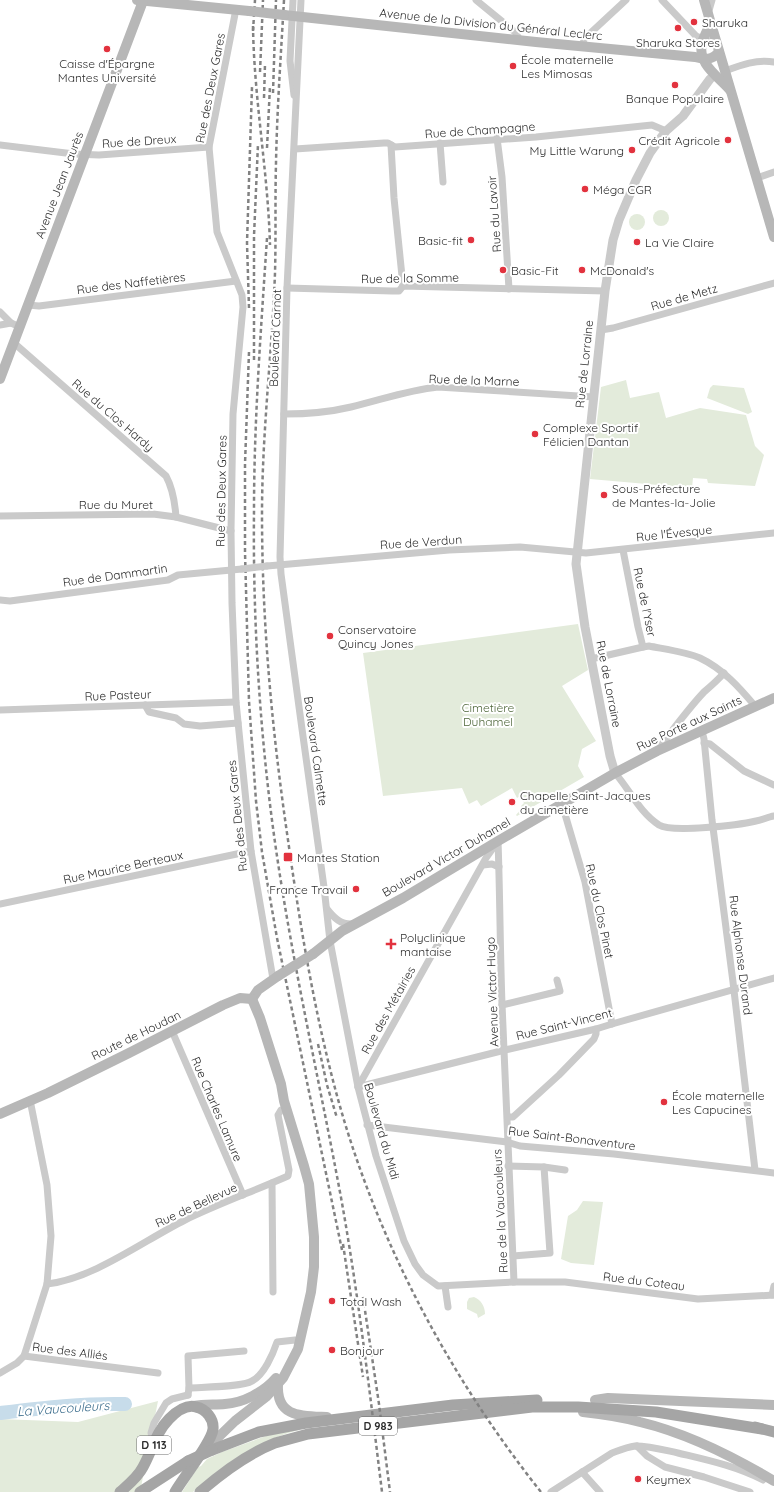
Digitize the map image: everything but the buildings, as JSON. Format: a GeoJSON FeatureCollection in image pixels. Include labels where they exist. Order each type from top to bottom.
{"type":"FeatureCollection","features":[{"type":"Feature","properties":{"kind":"main road","name":"Avenue de la Division du Général Leclerc"},"geometry":{"type":"LineString","coordinates":[[141,0],[583,46],[706,65],[711,50],[718,47]]}},
{"type":"Feature","properties":{"kind":"main road","name":"Avenue Jean Jaurès"},"geometry":{"type":"LineString","coordinates":[[0,379],[14,343],[15,325],[28,305],[141,0]]}},
{"type":"Feature","properties":{"kind":"main road"},"geometry":{"type":"LineString","coordinates":[[704,0],[757,178],[771,215],[774,236]]}},
{"type":"Feature","properties":{"kind":"main road"},"geometry":{"type":"LineString","coordinates":[[709,18],[702,46],[706,65],[731,91]]}},
{"type":"Feature","properties":{"kind":"main road"},"geometry":{"type":"LineString","coordinates":[[706,65],[725,71]]}},
{"type":"Feature","properties":{"kind":"main road","name":"Rue Porte aux Saints"},"geometry":{"type":"LineString","coordinates":[[615,773],[657,751],[774,698]]}},
{"type":"Feature","properties":{"kind":"main road","name":"Boulevard Victor Duhamel"},"geometry":{"type":"LineString","coordinates":[[275,978],[313,954],[342,931],[403,898],[615,773]]}},
{"type":"Feature","properties":{"kind":"main road"},"geometry":{"type":"LineString","coordinates":[[253,1003],[258,990],[275,978]]}},
{"type":"Feature","properties":{"kind":"main road","name":"Route de Houdan"},"geometry":{"type":"LineString","coordinates":[[0,1114],[234,1001],[246,998],[253,1003]]}},
{"type":"Feature","properties":{"kind":"main road","name":"D 113"},"geometry":{"type":"LineString","coordinates":[[187,1473],[208,1447],[245,1412],[267,1396],[278,1384],[289,1368],[304,1321],[311,1292],[314,1266],[313,1219],[309,1190],[304,1166],[281,1084],[262,1023],[253,1003]]}},
{"type":"Feature","properties":{"kind":"main road","name":"D 113"},"geometry":{"type":"LineString","coordinates":[[120,1492],[142,1469],[161,1430],[169,1419],[183,1408],[241,1401],[264,1388],[278,1376],[298,1341]]}},
{"type":"Feature","properties":{"kind":"main road"},"geometry":{"type":"LineString","coordinates":[[278,1384],[280,1402],[290,1412],[298,1415],[339,1418]]}},
{"type":"Feature","properties":{"kind":"main road"},"geometry":{"type":"LineString","coordinates":[[595,1400],[608,1398],[774,1405]]}},
{"type":"Feature","properties":{"kind":"main road","name":"D 983"},"geometry":{"type":"LineString","coordinates":[[140,1492],[188,1461],[258,1432],[339,1418],[453,1405],[501,1402],[595,1400],[730,1419],[774,1432]]}},
{"type":"Feature","properties":{"kind":"main road","name":"D 113"},"geometry":{"type":"LineString","coordinates":[[174,1492],[210,1438],[213,1429],[209,1415],[203,1410],[194,1406]]}},
{"type":"Feature","properties":{"kind":"main road","name":"D 983"},"geometry":{"type":"LineString","coordinates":[[200,1492],[227,1469],[244,1459],[275,1444],[308,1434],[532,1407],[578,1407],[656,1412],[762,1429]]}},
{"type":"Feature","properties":{"kind":"main road"},"geometry":{"type":"LineString","coordinates":[[517,1409],[532,1411],[580,1412],[608,1415],[641,1422],[688,1438],[774,1481]]}},
{"type":"Feature","properties":{"kind":"street","name":"Boulevard Carnot"},"geometry":{"type":"LineString","coordinates":[[281,565],[287,288],[296,111],[292,16],[293,0]]}},
{"type":"Feature","properties":{"kind":"street","name":"Boulevard Carnot"},"geometry":{"type":"LineString","coordinates":[[292,16],[301,0]]}},
{"type":"Feature","properties":{"kind":"street"},"geometry":{"type":"LineString","coordinates":[[476,0],[515,32],[520,40]]}},
{"type":"Feature","properties":{"kind":"street"},"geometry":{"type":"LineString","coordinates":[[583,46],[584,39],[626,0]]}},
{"type":"Feature","properties":{"kind":"street"},"geometry":{"type":"LineString","coordinates":[[662,0],[696,36],[718,47]]}},
{"type":"Feature","properties":{"kind":"street"},"geometry":{"type":"LineString","coordinates":[[709,18],[712,0]]}},
{"type":"Feature","properties":{"kind":"street","name":"Rue des Deux Gares"},"geometry":{"type":"LineString","coordinates":[[236,9],[209,147],[217,232],[242,296],[243,307],[233,414],[231,531],[236,702],[250,851],[275,978]]}},
{"type":"Feature","properties":{"kind":"street"},"geometry":{"type":"LineString","coordinates":[[725,71],[755,62],[774,62]]}},
{"type":"Feature","properties":{"kind":"street","name":"Rue de Lorraine"},"geometry":{"type":"LineString","coordinates":[[615,773],[610,756],[584,622],[576,564],[605,291],[613,240],[619,220],[642,167],[666,131],[683,116],[706,65]]}},
{"type":"Feature","properties":{"kind":"street","name":"Rue de Champagne"},"geometry":{"type":"LineString","coordinates":[[295,149],[384,143],[388,143],[395,147],[652,125],[666,131]]}},
{"type":"Feature","properties":{"kind":"street","name":"Rue du Lavoir"},"geometry":{"type":"LineString","coordinates":[[497,138],[502,177],[510,289]]}},
{"type":"Feature","properties":{"kind":"street"},"geometry":{"type":"LineString","coordinates":[[440,143],[443,182]]}},
{"type":"Feature","properties":{"kind":"street","name":"Rue de Dreux"},"geometry":{"type":"LineString","coordinates":[[0,145],[84,155],[209,147]]}},
{"type":"Feature","properties":{"kind":"street"},"geometry":{"type":"LineString","coordinates":[[391,145],[394,198],[403,286]]}},
{"type":"Feature","properties":{"kind":"street"},"geometry":{"type":"LineString","coordinates":[[757,178],[774,172]]}},
{"type":"Feature","properties":{"kind":"street","name":"Rue des Naffetières"},"geometry":{"type":"LineString","coordinates":[[28,305],[39,306],[236,281]]}},
{"type":"Feature","properties":{"kind":"street","name":"Rue de Metz"},"geometry":{"type":"LineString","coordinates":[[601,330],[613,328],[774,283]]}},
{"type":"Feature","properties":{"kind":"street","name":"Rue de la Somme"},"geometry":{"type":"LineString","coordinates":[[287,288],[399,291],[403,286],[605,291]]}},
{"type":"Feature","properties":{"kind":"street"},"geometry":{"type":"LineString","coordinates":[[0,312],[15,325]]}},
{"type":"Feature","properties":{"kind":"street"},"geometry":{"type":"LineString","coordinates":[[0,324],[15,325]]}},
{"type":"Feature","properties":{"kind":"street","name":"Rue du Clos Hardy"},"geometry":{"type":"LineString","coordinates":[[14,343],[166,476],[170,484],[176,517]]}},
{"type":"Feature","properties":{"kind":"street","name":"Rue de la Marne"},"geometry":{"type":"LineString","coordinates":[[284,414],[350,408],[417,389],[438,387],[594,397]]}},
{"type":"Feature","properties":{"kind":"street","name":"Rue du Muret"},"geometry":{"type":"LineString","coordinates":[[0,516],[153,514],[176,517],[231,531]]}},
{"type":"Feature","properties":{"kind":"street","name":"Rue l'Évesque"},"geometry":{"type":"LineString","coordinates":[[577,552],[586,553],[623,550],[774,533]]}},
{"type":"Feature","properties":{"kind":"street","name":"Rue de Verdun"},"geometry":{"type":"LineString","coordinates":[[242,569],[449,550],[520,547],[577,552]]}},
{"type":"Feature","properties":{"kind":"street","name":"Rue de l'Yser"},"geometry":{"type":"LineString","coordinates":[[623,550],[643,647],[649,646],[699,658],[724,673],[739,687],[755,706]]}},
{"type":"Feature","properties":{"kind":"street","name":"Boulevard Calmette"},"geometry":{"type":"LineString","coordinates":[[281,565],[330,941]]}},
{"type":"Feature","properties":{"kind":"street","name":"Rue de Dammartin"},"geometry":{"type":"LineString","coordinates":[[0,600],[10,601],[168,580],[178,576],[242,569]]}},
{"type":"Feature","properties":{"kind":"street"},"geometry":{"type":"LineString","coordinates":[[591,659],[643,647]]}},
{"type":"Feature","properties":{"kind":"street"},"geometry":{"type":"LineString","coordinates":[[657,751],[700,698],[724,673]]}},
{"type":"Feature","properties":{"kind":"street","name":"Rue Pasteur"},"geometry":{"type":"LineString","coordinates":[[0,710],[236,702]]}},
{"type":"Feature","properties":{"kind":"street"},"geometry":{"type":"LineString","coordinates":[[145,705],[149,712],[176,718],[184,724],[200,726],[238,723]]}},
{"type":"Feature","properties":{"kind":"street","name":"Rue Alphonse Durand"},"geometry":{"type":"LineString","coordinates":[[702,731],[755,1170]]}},
{"type":"Feature","properties":{"kind":"street"},"geometry":{"type":"LineString","coordinates":[[704,743],[710,744],[744,771],[774,785]]}},
{"type":"Feature","properties":{"kind":"street"},"geometry":{"type":"LineString","coordinates":[[615,773],[623,782],[632,799],[652,820],[660,826],[679,829],[756,821],[774,816]]}},
{"type":"Feature","properties":{"kind":"street","name":"Rue du Clos Pinet"},"geometry":{"type":"LineString","coordinates":[[562,804],[585,882],[612,1024]]}},
{"type":"Feature","properties":{"kind":"street","name":"Rue des Métairies"},"geometry":{"type":"LineString","coordinates":[[358,1087],[498,841]]}},
{"type":"Feature","properties":{"kind":"street","name":"Avenue Victor Hugo"},"geometry":{"type":"LineString","coordinates":[[498,841],[502,1005],[508,1117],[507,1142]]}},
{"type":"Feature","properties":{"kind":"street","name":"Rue Maurice Berteaux"},"geometry":{"type":"LineString","coordinates":[[0,904],[250,851]]}},
{"type":"Feature","properties":{"kind":"street"},"geometry":{"type":"LineString","coordinates":[[483,865],[492,864],[499,867]]}},
{"type":"Feature","properties":{"kind":"street"},"geometry":{"type":"LineString","coordinates":[[327,909],[338,920],[346,924],[357,923]]}},
{"type":"Feature","properties":{"kind":"street","name":"Boulevard du Midi"},"geometry":{"type":"LineString","coordinates":[[330,941],[358,1087],[376,1156],[410,1254],[415,1264],[429,1280],[438,1286],[445,1286]]}},
{"type":"Feature","properties":{"kind":"street","name":"Rue Saint-Vincent"},"geometry":{"type":"LineString","coordinates":[[358,1087],[505,1050],[596,1030],[612,1024],[774,978]]}},
{"type":"Feature","properties":{"kind":"street"},"geometry":{"type":"LineString","coordinates":[[502,1005],[560,991],[557,980]]}},
{"type":"Feature","properties":{"kind":"street"},"geometry":{"type":"LineString","coordinates":[[508,1117],[513,1117],[559,1075],[594,1040],[596,1030]]}},
{"type":"Feature","properties":{"kind":"street","name":"Rue Charles Lamure"},"geometry":{"type":"LineString","coordinates":[[172,1031],[243,1195]]}},
{"type":"Feature","properties":{"kind":"street","name":"Rue des Alliés"},"geometry":{"type":"LineString","coordinates":[[30,1100],[47,1186],[51,1236],[47,1284],[24,1356],[158,1373]]}},
{"type":"Feature","properties":{"kind":"street","name":"Rue de Bellevue"},"geometry":{"type":"LineString","coordinates":[[47,1284],[86,1273],[185,1220],[288,1176],[289,1170],[278,1115],[286,1104]]}},
{"type":"Feature","properties":{"kind":"street","name":"Rue Saint-Bonaventure"},"geometry":{"type":"LineString","coordinates":[[367,1125],[507,1142],[520,1146],[614,1154],[774,1172]]}},
{"type":"Feature","properties":{"kind":"street","name":"Rue de la Vaucouleurs"},"geometry":{"type":"LineString","coordinates":[[445,1286],[514,1282],[507,1142]]}},
{"type":"Feature","properties":{"kind":"street"},"geometry":{"type":"LineString","coordinates":[[508,1166],[544,1167],[565,1170]]}},
{"type":"Feature","properties":{"kind":"street"},"geometry":{"type":"LineString","coordinates":[[513,1256],[550,1253],[544,1167]]}},
{"type":"Feature","properties":{"kind":"street"},"geometry":{"type":"LineString","coordinates":[[272,1183],[273,1292]]}},
{"type":"Feature","properties":{"kind":"street","name":"Rue du Coteau"},"geometry":{"type":"LineString","coordinates":[[514,1282],[565,1282],[698,1299],[773,1295]]}},
{"type":"Feature","properties":{"kind":"street"},"geometry":{"type":"LineString","coordinates":[[445,1286],[448,1307]]}},
{"type":"Feature","properties":{"kind":"street"},"geometry":{"type":"LineString","coordinates":[[773,1295],[774,1286]]}},
{"type":"Feature","properties":{"kind":"street"},"geometry":{"type":"LineString","coordinates":[[154,1445],[151,1433],[154,1423],[166,1404],[172,1399],[189,1392],[209,1387],[252,1381],[263,1370],[272,1357],[277,1342],[298,1341]]}},
{"type":"Feature","properties":{"kind":"street"},"geometry":{"type":"LineString","coordinates":[[194,1406],[189,1392],[188,1356],[244,1351]]}},
{"type":"Feature","properties":{"kind":"street"},"geometry":{"type":"LineString","coordinates":[[0,1373],[17,1363],[24,1356]]}},
{"type":"Feature","properties":{"kind":"street"},"geometry":{"type":"LineString","coordinates":[[637,1446],[647,1456],[665,1467],[704,1477],[750,1492]]}},
{"type":"Feature","properties":{"kind":"street"},"geometry":{"type":"LineString","coordinates":[[551,1492],[612,1453],[637,1446],[715,1461],[752,1474],[774,1485]]}},
{"type":"Feature","properties":{"kind":"street"},"geometry":{"type":"LineString","coordinates":[[582,1472],[600,1492]]}},
{"type":"Feature","properties":{"kind":"green space"},"geometry":{"type":"Polygon","coordinates":[[[658,210],[664,210],[669,215],[667,224],[664,226],[658,226],[653,221],[653,215],[658,210]]]}},
{"type":"Feature","properties":{"kind":"green space"},"geometry":{"type":"Polygon","coordinates":[[[634,214],[640,214],[645,219],[643,228],[640,230],[634,230],[629,225],[629,219],[634,214]]]}},
{"type":"Feature","properties":{"kind":"green space"},"geometry":{"type":"Polygon","coordinates":[[[626,380],[630,398],[659,392],[666,418],[700,408],[746,415],[755,446],[764,455],[755,486],[708,483],[707,479],[693,478],[692,488],[590,479],[601,387],[626,380]]]}},
{"type":"Feature","properties":{"kind":"green space"},"geometry":{"type":"Polygon","coordinates":[[[713,385],[744,388],[752,412],[748,414],[707,398],[710,388],[713,385]]]}},
{"type":"Feature","properties":{"kind":"green space","name":"Cimetière Duhamel"},"geometry":{"type":"Polygon","coordinates":[[[578,624],[588,670],[562,686],[596,741],[582,749],[578,766],[584,777],[517,816],[516,815],[524,803],[520,796],[517,798],[512,788],[481,806],[477,800],[469,804],[462,788],[383,796],[363,653],[578,624]]]}},
{"type":"Feature","properties":{"kind":"green space"},"geometry":{"type":"Polygon","coordinates":[[[583,1201],[603,1202],[594,1265],[571,1263],[561,1259],[568,1216],[577,1210],[583,1201]]]}},
{"type":"Feature","properties":{"kind":"green space"},"geometry":{"type":"Polygon","coordinates":[[[474,1297],[479,1300],[485,1311],[485,1314],[478,1318],[477,1314],[467,1309],[467,1302],[469,1298],[474,1297]]]}},
{"type":"Feature","properties":{"kind":"green space"},"geometry":{"type":"Polygon","coordinates":[[[158,1401],[140,1492],[0,1492],[0,1419],[78,1422],[158,1401]]]}},
{"type":"Feature","properties":{"kind":"green space"},"geometry":{"type":"Polygon","coordinates":[[[299,1428],[299,1430],[284,1434],[242,1454],[193,1492],[182,1492],[198,1467],[201,1466],[207,1459],[266,1436],[299,1428]]]}},
{"type":"Feature","properties":{"kind":"waterway","name":"La Vaucouleurs"},"geometry":{"type":"LineString","coordinates":[[0,1413],[78,1405],[125,1404]]}},
{"type":"Feature","properties":{"kind":"railway"},"geometry":{"type":"LineString","coordinates":[[253,31],[255,0]]}},
{"type":"Feature","properties":{"kind":"railway"},"geometry":{"type":"LineString","coordinates":[[260,72],[263,0]]}},
{"type":"Feature","properties":{"kind":"railway"},"geometry":{"type":"LineString","coordinates":[[273,93],[276,0]]}},
{"type":"Feature","properties":{"kind":"railway"},"geometry":{"type":"LineString","coordinates":[[284,0],[279,82],[275,273],[262,484],[262,555],[269,677],[277,758],[293,872],[314,999],[336,1092],[352,1146],[371,1199],[393,1251],[418,1302],[475,1401],[541,1492]]}},
{"type":"Feature","properties":{"kind":"railway"},"geometry":{"type":"LineString","coordinates":[[253,26],[256,81],[267,190],[270,245]]}},
{"type":"Feature","properties":{"kind":"railway"},"geometry":{"type":"LineString","coordinates":[[264,98],[265,64]]}},
{"type":"Feature","properties":{"kind":"railway"},"geometry":{"type":"LineString","coordinates":[[267,148],[270,86]]}},
{"type":"Feature","properties":{"kind":"railway"},"geometry":{"type":"LineString","coordinates":[[249,308],[247,243],[252,87]]}},
{"type":"Feature","properties":{"kind":"railway"},"geometry":{"type":"LineString","coordinates":[[254,360],[254,236],[258,144]]}},
{"type":"Feature","properties":{"kind":"railway"},"geometry":{"type":"LineString","coordinates":[[267,238],[258,374],[254,477],[255,618],[262,725],[269,796],[284,898],[302,1000],[342,1203],[354,1275],[382,1492]]}},
{"type":"Feature","properties":{"kind":"railway"},"geometry":{"type":"LineString","coordinates":[[249,352],[245,464],[245,552],[249,701],[256,801],[262,852],[277,938],[342,1250]]}},
{"type":"Feature","properties":{"kind":"railway"},"geometry":{"type":"LineString","coordinates":[[318,1044],[327,1085],[337,1118]]}},
{"type":"Feature","properties":{"kind":"railway"},"geometry":{"type":"LineString","coordinates":[[343,1244],[363,1377]]}},
{"type":"Feature","properties":{"kind":"railway"},"geometry":{"type":"LineString","coordinates":[[363,1297],[390,1492]]}},
{"type":"Feature","properties":{"kind":"place","name":"Sharuka"},"geometry":{"type":"Point","coordinates":[694,22]}},
{"type":"Feature","properties":{"kind":"place","name":"Sharuka Stores"},"geometry":{"type":"Point","coordinates":[678,28]}},
{"type":"Feature","properties":{"kind":"place","name":"Caisse d'Épargne Mantes Université"},"geometry":{"type":"Point","coordinates":[107,49]}},
{"type":"Feature","properties":{"kind":"place","name":"École maternelle Les Mimosas"},"geometry":{"type":"Point","coordinates":[513,66]}},
{"type":"Feature","properties":{"kind":"place","name":"Banque Populaire"},"geometry":{"type":"Point","coordinates":[675,85]}},
{"type":"Feature","properties":{"kind":"place","name":"Crédit Agricole"},"geometry":{"type":"Point","coordinates":[728,140]}},
{"type":"Feature","properties":{"kind":"place","name":"My Little Warung"},"geometry":{"type":"Point","coordinates":[632,150]}},
{"type":"Feature","properties":{"kind":"place","name":"Méga CGR"},"geometry":{"type":"Point","coordinates":[585,189]}},
{"type":"Feature","properties":{"kind":"place","name":"Basic-fit"},"geometry":{"type":"Point","coordinates":[471,240]}},
{"type":"Feature","properties":{"kind":"place","name":"La Vie Claire"},"geometry":{"type":"Point","coordinates":[637,242]}},
{"type":"Feature","properties":{"kind":"place","name":"Basic-Fit"},"geometry":{"type":"Point","coordinates":[503,270]}},
{"type":"Feature","properties":{"kind":"place","name":"McDonald's"},"geometry":{"type":"Point","coordinates":[582,270]}},
{"type":"Feature","properties":{"kind":"place","name":"Complexe Sportif Félicien Dantan"},"geometry":{"type":"Point","coordinates":[535,434]}},
{"type":"Feature","properties":{"kind":"place","name":"Sous-Préfecture de Mantes-la-Jolie"},"geometry":{"type":"Point","coordinates":[604,495]}},
{"type":"Feature","properties":{"kind":"place","name":"Conservatoire Quincy Jones"},"geometry":{"type":"Point","coordinates":[330,636]}},
{"type":"Feature","properties":{"kind":"place","name":"Chapelle Saint-Jacques du cimetière"},"geometry":{"type":"Point","coordinates":[512,802]}},
{"type":"Feature","properties":{"kind":"place","name":"Mantes Station"},"geometry":{"type":"Point","coordinates":[288,857]}},
{"type":"Feature","properties":{"kind":"place","name":"France Travail"},"geometry":{"type":"Point","coordinates":[356,889]}},
{"type":"Feature","properties":{"kind":"place","name":"Polyclinique mantaise"},"geometry":{"type":"Point","coordinates":[391,944]}},
{"type":"Feature","properties":{"kind":"place","name":"École maternelle Les Capucines"},"geometry":{"type":"Point","coordinates":[664,1102]}},
{"type":"Feature","properties":{"kind":"place","name":"Total Wash"},"geometry":{"type":"Point","coordinates":[332,1301]}},
{"type":"Feature","properties":{"kind":"place","name":"Bonjour"},"geometry":{"type":"Point","coordinates":[332,1350]}},
{"type":"Feature","properties":{"kind":"place","name":"Keymex"},"geometry":{"type":"Point","coordinates":[638,1479]}}]}
